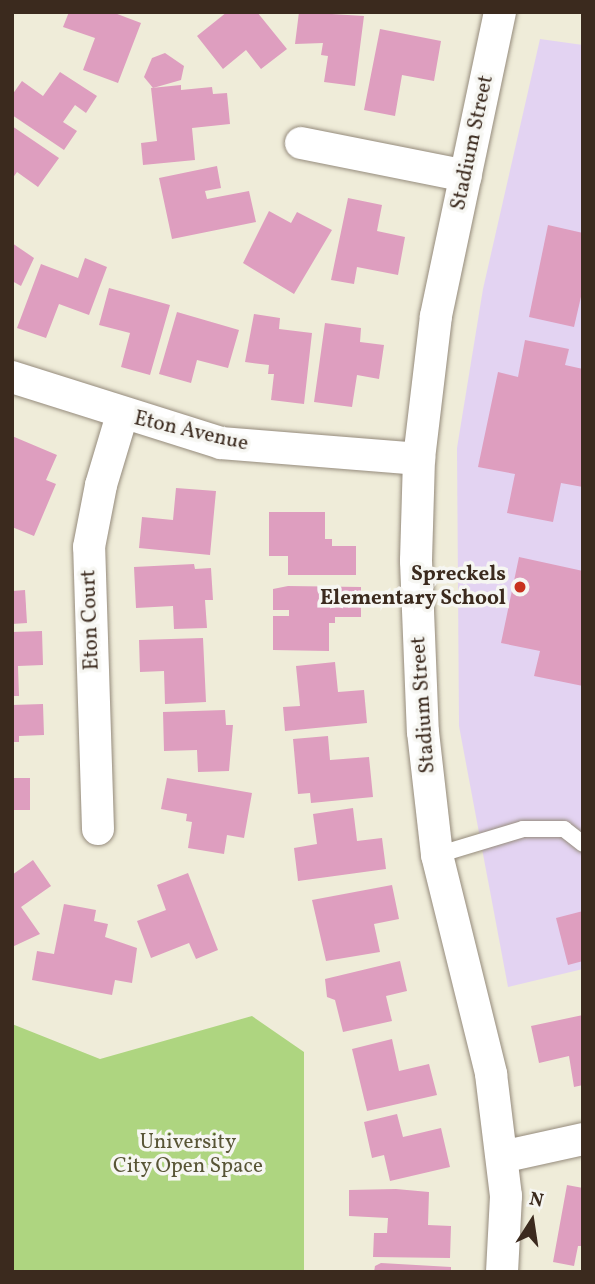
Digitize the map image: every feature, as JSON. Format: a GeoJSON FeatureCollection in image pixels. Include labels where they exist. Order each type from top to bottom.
{"type":"FeatureCollection","features":[{"type":"Feature","properties":{"kind":"street","name":"Stadium Street"},"geometry":{"type":"LineString","coordinates":[[500,12],[436,316],[419,460],[416,561],[423,732],[437,855],[491,1074],[506,1196],[502,1272]]}},
{"type":"Feature","properties":{"kind":"street"},"geometry":{"type":"LineString","coordinates":[[301,144],[466,176]]}},
{"type":"Feature","properties":{"kind":"street","name":"Eton Avenue"},"geometry":{"type":"LineString","coordinates":[[12,377],[122,415],[221,443],[419,460]]}},
{"type":"Feature","properties":{"kind":"street","name":"Eton Court"},"geometry":{"type":"LineString","coordinates":[[98,829],[89,547],[101,485],[122,415]]}},
{"type":"Feature","properties":{"kind":"street"},"geometry":{"type":"LineString","coordinates":[[502,1157],[583,1139]]}},
{"type":"Feature","properties":{"kind":"lane"},"geometry":{"type":"LineString","coordinates":[[437,855],[523,830],[564,829],[583,844]]}},
{"type":"Feature","properties":{"kind":"shaded area","name":"Spreckels Elementary School"},"geometry":{"type":"Polygon","coordinates":[[[540,39],[583,45],[583,969],[508,987],[459,726],[457,448],[483,289],[540,39]]]}},
{"type":"Feature","properties":{"kind":"green space","name":"University City Open Space"},"geometry":{"type":"Polygon","coordinates":[[[252,1016],[304,1052],[304,1272],[12,1272],[12,1024],[100,1059],[252,1016]]]}},
{"type":"Feature","properties":{"kind":"building"},"geometry":{"type":"Polygon","coordinates":[[[69,12],[112,12],[141,23],[118,83],[83,70],[95,38],[63,27],[69,12]]]}},
{"type":"Feature","properties":{"kind":"building"},"geometry":{"type":"Polygon","coordinates":[[[227,12],[257,12],[287,49],[261,69],[246,50],[223,69],[197,36],[227,12]]]}},
{"type":"Feature","properties":{"kind":"building"},"geometry":{"type":"Polygon","coordinates":[[[299,12],[364,16],[355,86],[324,82],[328,56],[321,55],[323,43],[295,44],[299,12]]]}},
{"type":"Feature","properties":{"kind":"building"},"geometry":{"type":"Polygon","coordinates":[[[380,29],[441,41],[434,81],[402,75],[395,116],[364,110],[380,29]]]}},
{"type":"Feature","properties":{"kind":"building"},"geometry":{"type":"Polygon","coordinates":[[[165,53],[184,66],[181,80],[153,88],[144,77],[152,58],[165,53]]]}},
{"type":"Feature","properties":{"kind":"building"},"geometry":{"type":"Polygon","coordinates":[[[60,72],[97,96],[86,113],[75,105],[63,122],[77,131],[64,150],[12,115],[12,95],[22,81],[43,96],[60,72]]]}},
{"type":"Feature","properties":{"kind":"building"},"geometry":{"type":"Polygon","coordinates":[[[181,85],[181,90],[212,87],[213,94],[227,93],[230,124],[192,128],[195,160],[143,165],[141,143],[157,141],[151,88],[181,85]]]}},
{"type":"Feature","properties":{"kind":"building"},"geometry":{"type":"Polygon","coordinates":[[[12,126],[59,158],[38,187],[17,172],[12,179],[12,126]]]}},
{"type":"Feature","properties":{"kind":"building"},"geometry":{"type":"Polygon","coordinates":[[[217,166],[221,188],[205,191],[207,199],[249,191],[256,222],[172,239],[159,178],[217,166]]]}},
{"type":"Feature","properties":{"kind":"building"},"geometry":{"type":"Polygon","coordinates":[[[348,198],[382,205],[377,231],[405,237],[398,275],[357,267],[354,284],[331,280],[348,198]]]}},
{"type":"Feature","properties":{"kind":"building"},"geometry":{"type":"Polygon","coordinates":[[[269,211],[291,223],[297,212],[332,230],[294,294],[243,263],[269,211]]]}},
{"type":"Feature","properties":{"kind":"building"},"geometry":{"type":"Polygon","coordinates":[[[548,225],[583,233],[583,288],[574,327],[529,317],[548,225]]]}},
{"type":"Feature","properties":{"kind":"building"},"geometry":{"type":"Polygon","coordinates":[[[12,243],[34,258],[21,286],[12,281],[12,243]]]}},
{"type":"Feature","properties":{"kind":"building"},"geometry":{"type":"Polygon","coordinates":[[[85,258],[107,267],[89,315],[59,304],[46,338],[17,328],[41,264],[78,278],[85,258]]]}},
{"type":"Feature","properties":{"kind":"building"},"geometry":{"type":"Polygon","coordinates":[[[109,288],[170,305],[150,375],[121,367],[130,333],[99,325],[109,288]]]}},
{"type":"Feature","properties":{"kind":"building"},"geometry":{"type":"Polygon","coordinates":[[[177,312],[239,330],[228,368],[197,360],[191,383],[159,374],[177,312]]]}},
{"type":"Feature","properties":{"kind":"building"},"geometry":{"type":"Polygon","coordinates":[[[254,314],[280,318],[279,329],[312,333],[304,404],[271,400],[274,374],[268,374],[269,365],[245,362],[254,314]]]}},
{"type":"Feature","properties":{"kind":"building"},"geometry":{"type":"Polygon","coordinates":[[[325,323],[361,328],[360,342],[384,345],[379,379],[357,375],[352,407],[314,402],[325,323]]]}},
{"type":"Feature","properties":{"kind":"building"},"geometry":{"type":"Polygon","coordinates":[[[525,340],[569,349],[565,365],[583,369],[583,487],[561,483],[553,522],[507,513],[515,474],[478,467],[498,372],[518,377],[525,340]]]}},
{"type":"Feature","properties":{"kind":"building"},"geometry":{"type":"Polygon","coordinates":[[[12,436],[57,455],[46,480],[56,484],[34,536],[12,527],[12,436]]]}},
{"type":"Feature","properties":{"kind":"building"},"geometry":{"type":"Polygon","coordinates":[[[176,488],[216,491],[210,555],[139,548],[142,517],[173,520],[176,488]]]}},
{"type":"Feature","properties":{"kind":"building"},"geometry":{"type":"Polygon","coordinates":[[[269,512],[325,512],[325,539],[332,539],[332,546],[356,546],[356,575],[288,575],[288,556],[269,556],[269,512]]]}},
{"type":"Feature","properties":{"kind":"building"},"geometry":{"type":"Polygon","coordinates":[[[519,557],[583,571],[583,686],[534,676],[540,651],[501,643],[519,557]]]}},
{"type":"Feature","properties":{"kind":"building"},"geometry":{"type":"Polygon","coordinates":[[[194,564],[195,569],[211,568],[213,600],[205,600],[207,628],[174,629],[173,606],[136,608],[134,567],[194,564]]]}},
{"type":"Feature","properties":{"kind":"building"},"geometry":{"type":"Polygon","coordinates":[[[288,586],[361,587],[361,617],[335,617],[335,623],[329,623],[329,651],[273,650],[273,616],[289,616],[289,610],[273,610],[273,589],[288,586]]]}},
{"type":"Feature","properties":{"kind":"building"},"geometry":{"type":"Polygon","coordinates":[[[25,590],[27,623],[12,624],[12,591],[25,590]]]}},
{"type":"Feature","properties":{"kind":"building"},"geometry":{"type":"Polygon","coordinates":[[[42,631],[43,665],[18,666],[19,696],[12,696],[12,632],[42,631]]]}},
{"type":"Feature","properties":{"kind":"building"},"geometry":{"type":"Polygon","coordinates":[[[203,638],[206,702],[165,704],[164,671],[140,672],[139,640],[203,638]]]}},
{"type":"Feature","properties":{"kind":"building"},"geometry":{"type":"Polygon","coordinates":[[[335,662],[338,692],[364,690],[367,723],[285,731],[283,707],[300,706],[296,666],[335,662]]]}},
{"type":"Feature","properties":{"kind":"building"},"geometry":{"type":"Polygon","coordinates":[[[43,704],[44,735],[19,736],[19,742],[12,742],[12,705],[43,704]]]}},
{"type":"Feature","properties":{"kind":"building"},"geometry":{"type":"Polygon","coordinates":[[[225,710],[226,725],[233,725],[229,771],[198,772],[197,750],[164,751],[163,712],[225,710]]]}},
{"type":"Feature","properties":{"kind":"building"},"geometry":{"type":"Polygon","coordinates":[[[328,736],[330,760],[369,757],[373,797],[311,803],[310,793],[298,794],[293,739],[328,736]]]}},
{"type":"Feature","properties":{"kind":"building"},"geometry":{"type":"Polygon","coordinates":[[[12,778],[30,778],[30,810],[12,810],[12,778]]]}},
{"type":"Feature","properties":{"kind":"building"},"geometry":{"type":"Polygon","coordinates":[[[167,778],[252,793],[244,838],[227,835],[224,854],[188,848],[192,822],[186,821],[187,814],[161,809],[167,778]]]}},
{"type":"Feature","properties":{"kind":"building"},"geometry":{"type":"Polygon","coordinates":[[[353,808],[357,841],[382,838],[386,869],[298,881],[294,848],[317,844],[313,814],[353,808]]]}},
{"type":"Feature","properties":{"kind":"building"},"geometry":{"type":"Polygon","coordinates":[[[33,860],[51,886],[21,907],[40,934],[12,947],[12,875],[33,860]]]}},
{"type":"Feature","properties":{"kind":"building"},"geometry":{"type":"Polygon","coordinates":[[[188,873],[218,950],[196,959],[189,943],[151,958],[137,921],[166,910],[157,885],[188,873]]]}},
{"type":"Feature","properties":{"kind":"building"},"geometry":{"type":"Polygon","coordinates":[[[392,885],[399,919],[374,924],[380,952],[326,961],[312,900],[392,885]]]}},
{"type":"Feature","properties":{"kind":"building"},"geometry":{"type":"Polygon","coordinates":[[[64,904],[96,910],[94,921],[108,924],[105,937],[137,948],[132,983],[115,980],[112,995],[32,980],[37,951],[54,954],[64,904]]]}},
{"type":"Feature","properties":{"kind":"building"},"geometry":{"type":"Polygon","coordinates":[[[583,911],[583,961],[568,965],[556,918],[583,911]]]}},
{"type":"Feature","properties":{"kind":"building"},"geometry":{"type":"Polygon","coordinates":[[[400,961],[407,991],[386,996],[392,1021],[343,1032],[335,1000],[327,997],[325,979],[400,961]]]}},
{"type":"Feature","properties":{"kind":"building"},"geometry":{"type":"Polygon","coordinates":[[[583,1015],[583,1085],[574,1087],[569,1056],[539,1063],[531,1026],[583,1015]]]}},
{"type":"Feature","properties":{"kind":"building"},"geometry":{"type":"Polygon","coordinates":[[[392,1039],[399,1071],[429,1064],[437,1095],[367,1111],[352,1049],[392,1039]]]}},
{"type":"Feature","properties":{"kind":"building"},"geometry":{"type":"Polygon","coordinates":[[[397,1114],[403,1137],[441,1128],[450,1167],[390,1181],[384,1155],[372,1158],[364,1122],[397,1114]]]}},
{"type":"Feature","properties":{"kind":"building"},"geometry":{"type":"Polygon","coordinates":[[[567,1185],[583,1188],[583,1246],[578,1246],[574,1266],[553,1262],[567,1185]]]}},
{"type":"Feature","properties":{"kind":"building"},"geometry":{"type":"Polygon","coordinates":[[[396,1189],[429,1192],[428,1225],[451,1226],[450,1258],[373,1257],[374,1233],[387,1233],[388,1218],[349,1216],[349,1190],[396,1189]]]}},
{"type":"Feature","properties":{"kind":"building"},"geometry":{"type":"Polygon","coordinates":[[[381,1263],[451,1267],[451,1272],[374,1272],[375,1266],[381,1263]]]}},
{"type":"Feature","properties":{"kind":"place","name":"Spreckels Elementary School"},"geometry":{"type":"Point","coordinates":[520,587]}}]}
